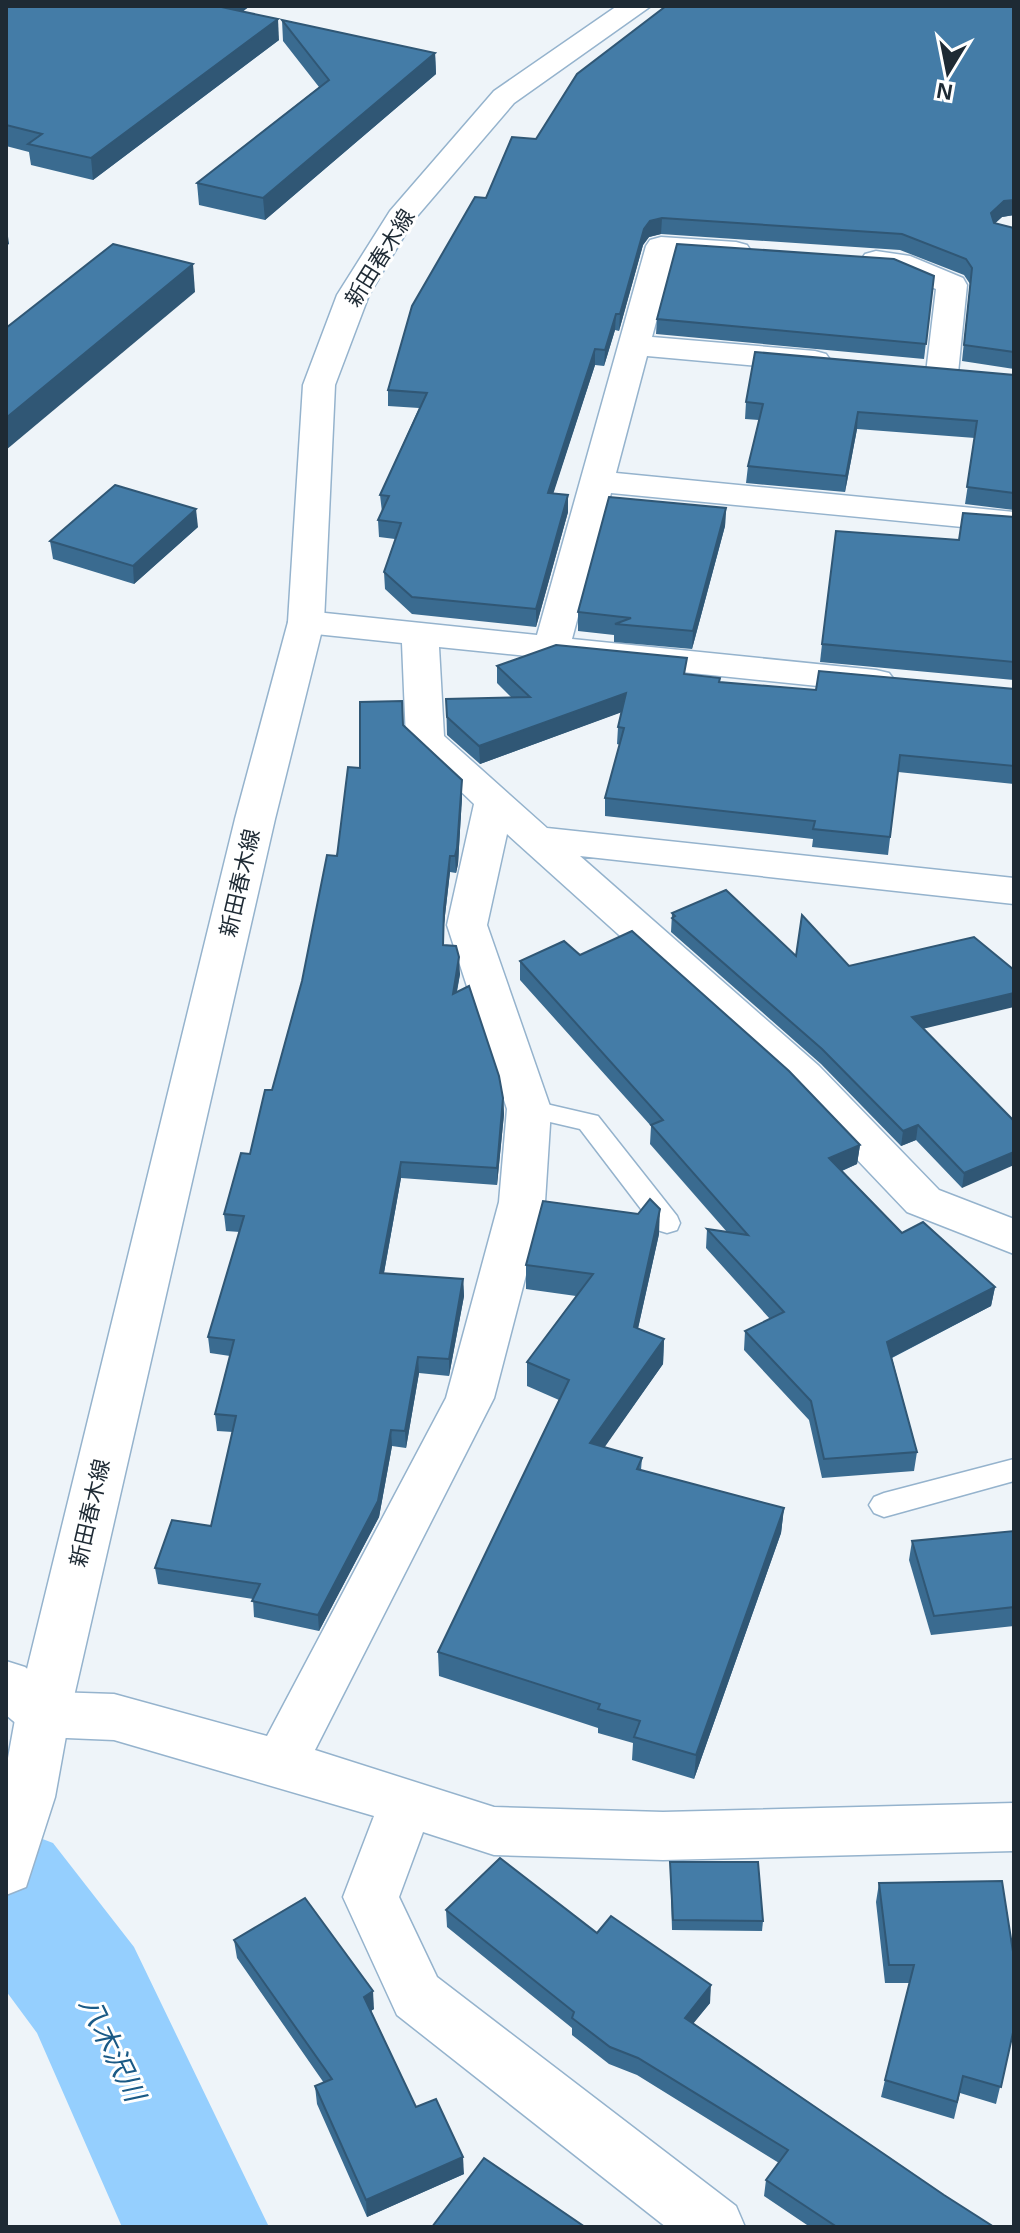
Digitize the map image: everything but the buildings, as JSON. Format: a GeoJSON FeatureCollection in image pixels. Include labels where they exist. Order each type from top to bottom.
{"type":"FeatureCollection","features":[{"type":"Feature","properties":{"kind":"street","name":"新田春木線"},"geometry":{"type":"LineString","coordinates":[[6,1870],[28,1797],[24,1698],[306,622],[319,385],[353,295],[401,217],[504,97],[619,15],[638,6]]}},
{"type":"Feature","properties":{"kind":"street"},"geometry":{"type":"LineString","coordinates":[[551,650],[661,246],[772,253]]}},
{"type":"Feature","properties":{"kind":"street"},"geometry":{"type":"LineString","coordinates":[[852,259],[899,262],[952,285],[941,373]]}},
{"type":"Feature","properties":{"kind":"street"},"geometry":{"type":"LineString","coordinates":[[634,345],[849,365]]}},
{"type":"Feature","properties":{"kind":"street"},"geometry":{"type":"LineString","coordinates":[[597,481],[1014,522]]}},
{"type":"Feature","properties":{"kind":"street"},"geometry":{"type":"LineString","coordinates":[[306,622],[551,650],[906,684]]}},
{"type":"Feature","properties":{"kind":"street"},"geometry":{"type":"LineString","coordinates":[[420,633],[425,739],[804,1077],[923,1201],[1014,1237]]}},
{"type":"Feature","properties":{"kind":"street"},"geometry":{"type":"LineString","coordinates":[[281,1763],[470,1398],[522,1202],[529,1109],[467,925],[494,801]]}},
{"type":"Feature","properties":{"kind":"street"},"geometry":{"type":"LineString","coordinates":[[536,839],[1014,891]]}},
{"type":"Feature","properties":{"kind":"street"},"geometry":{"type":"LineString","coordinates":[[24,1698],[114,1717],[281,1763],[494,1831],[663,1836],[1014,1827]]}},
{"type":"Feature","properties":{"kind":"street"},"geometry":{"type":"LineString","coordinates":[[406,1804],[371,1897],[417,1996],[714,2227]]}},
{"type":"Feature","properties":{"kind":"lane"},"geometry":{"type":"LineString","coordinates":[[529,1109],[589,1122],[667,1223]]}},
{"type":"Feature","properties":{"kind":"lane"},"geometry":{"type":"LineString","coordinates":[[884,1505],[1014,1470]]}},
{"type":"Feature","properties":{"kind":"waterway","name":"八木沢川"},"geometry":{"type":"LineString","coordinates":[[6,1884],[86,1991],[196,2227]]}}]}
